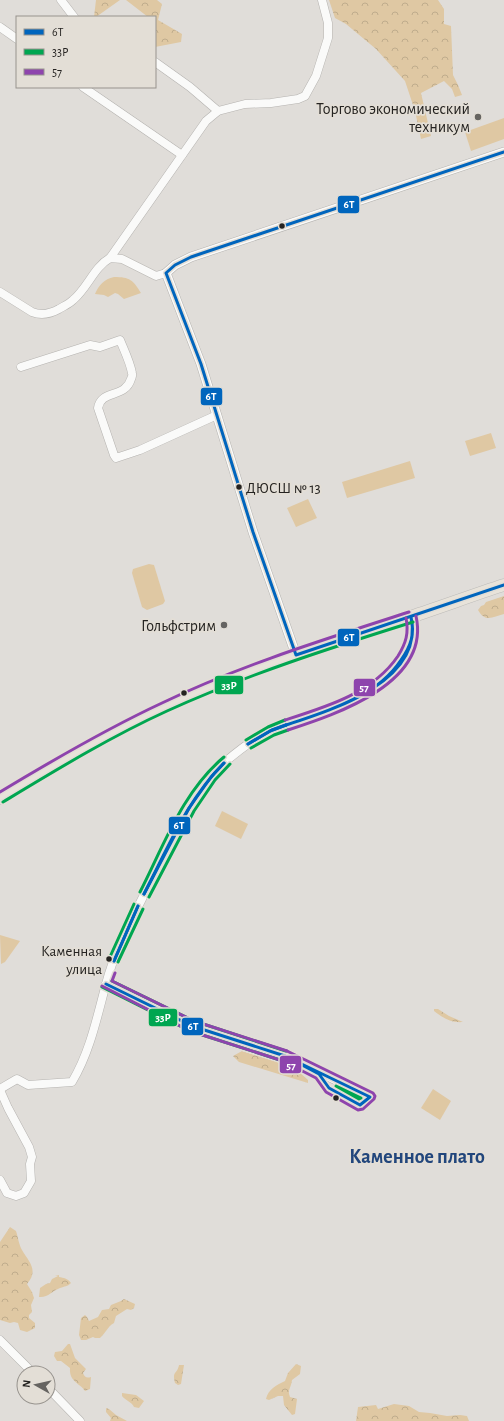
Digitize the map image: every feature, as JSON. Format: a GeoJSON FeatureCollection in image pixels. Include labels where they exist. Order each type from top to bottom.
{"type":"FeatureCollection","features":[{"type":"Feature","properties":{"kind":"main road"},"geometry":{"type":"LineString","coordinates":[[0,798],[95,743],[187,696],[296,655],[504,584]]}},
{"type":"Feature","properties":{"kind":"street"},"geometry":{"type":"LineString","coordinates":[[61,0],[73,16]]}},
{"type":"Feature","properties":{"kind":"street"},"geometry":{"type":"LineString","coordinates":[[0,292],[32,312],[38,314],[48,314],[54,312],[74,300],[102,264],[114,256],[206,121],[218,111],[245,104],[285,101],[298,99],[304,96],[316,76],[328,38],[328,23],[322,0]]}},
{"type":"Feature","properties":{"kind":"street"},"geometry":{"type":"LineString","coordinates":[[0,27],[16,38]]}},
{"type":"Feature","properties":{"kind":"street"},"geometry":{"type":"LineString","coordinates":[[156,63],[190,86],[218,111]]}},
{"type":"Feature","properties":{"kind":"street"},"geometry":{"type":"LineString","coordinates":[[84,88],[182,155]]}},
{"type":"Feature","properties":{"kind":"street"},"geometry":{"type":"LineString","coordinates":[[114,256],[156,276],[166,273],[175,265],[191,257],[504,152]]}},
{"type":"Feature","properties":{"kind":"street"},"geometry":{"type":"LineString","coordinates":[[166,273],[201,364],[253,532],[296,655]]}},
{"type":"Feature","properties":{"kind":"street"},"geometry":{"type":"LineString","coordinates":[[21,367],[90,345],[100,347],[120,340],[133,374],[130,384],[125,389],[103,398],[99,403],[98,408],[114,456],[116,458],[140,450],[217,415]]}},
{"type":"Feature","properties":{"kind":"street"},"geometry":{"type":"LineString","coordinates":[[0,1180],[7,1194],[16,1196],[24,1193],[31,1181],[30,1164],[32,1157],[30,1147],[8,1108],[0,1089],[17,1079],[28,1085],[72,1082],[81,1068],[87,1052],[111,965],[143,896],[182,819],[204,785],[224,763],[246,746],[270,731],[324,711],[372,690],[388,678],[401,662],[412,642],[414,630],[411,617]]}},
{"type":"Feature","properties":{"kind":"street"},"geometry":{"type":"LineString","coordinates":[[106,984],[192,1026],[285,1056],[370,1097]]}},
{"type":"Feature","properties":{"kind":"street"},"geometry":{"type":"LineString","coordinates":[[0,1340],[25,1365]]}},
{"type":"Feature","properties":{"kind":"street"},"geometry":{"type":"LineString","coordinates":[[56,1396],[80,1421]]}},
{"type":"Feature","properties":{"kind":"green space"},"geometry":{"type":"Polygon","coordinates":[[[96,0],[120,0],[97,16],[94,16],[96,0]]]}},
{"type":"Feature","properties":{"kind":"green space"},"geometry":{"type":"Polygon","coordinates":[[[126,0],[157,0],[162,4],[158,20],[182,34],[181,42],[156,47],[156,16],[147,16],[126,0]]]}},
{"type":"Feature","properties":{"kind":"green space"},"geometry":{"type":"Polygon","coordinates":[[[329,0],[438,0],[444,9],[444,24],[451,26],[453,75],[462,95],[455,97],[452,89],[444,81],[421,93],[431,136],[421,139],[415,111],[405,81],[376,49],[346,24],[335,18],[329,0]]]}},
{"type":"Feature","properties":{"kind":"green space"},"geometry":{"type":"Polygon","coordinates":[[[504,118],[504,139],[471,151],[465,132],[504,118]]]}},
{"type":"Feature","properties":{"kind":"green space"},"geometry":{"type":"Polygon","coordinates":[[[114,277],[130,280],[136,285],[141,293],[124,299],[115,293],[108,297],[95,294],[102,283],[107,279],[114,277]]]}},
{"type":"Feature","properties":{"kind":"green space"},"geometry":{"type":"Polygon","coordinates":[[[491,433],[496,448],[470,456],[465,441],[491,433]]]}},
{"type":"Feature","properties":{"kind":"green space"},"geometry":{"type":"Polygon","coordinates":[[[410,461],[415,478],[347,498],[342,482],[410,461]]]}},
{"type":"Feature","properties":{"kind":"green space"},"geometry":{"type":"Polygon","coordinates":[[[308,499],[317,518],[296,527],[287,508],[308,499]]]}},
{"type":"Feature","properties":{"kind":"green space"},"geometry":{"type":"Polygon","coordinates":[[[149,564],[154,565],[165,601],[163,604],[147,610],[142,607],[132,573],[133,569],[149,564]]]}},
{"type":"Feature","properties":{"kind":"green space"},"geometry":{"type":"Polygon","coordinates":[[[504,596],[504,614],[490,618],[483,617],[478,610],[481,606],[486,602],[504,596]]]}},
{"type":"Feature","properties":{"kind":"green space"},"geometry":{"type":"Polygon","coordinates":[[[222,811],[248,824],[241,839],[215,826],[222,811]]]}},
{"type":"Feature","properties":{"kind":"green space"},"geometry":{"type":"Polygon","coordinates":[[[0,935],[20,941],[5,962],[1,964],[0,935]]]}},
{"type":"Feature","properties":{"kind":"green space"},"geometry":{"type":"Polygon","coordinates":[[[434,1009],[438,1009],[463,1022],[447,1020],[434,1011],[434,1009]]]}},
{"type":"Feature","properties":{"kind":"green space"},"geometry":{"type":"Polygon","coordinates":[[[242,1051],[286,1065],[302,1074],[308,1080],[308,1083],[239,1062],[233,1056],[242,1051]]]}},
{"type":"Feature","properties":{"kind":"green space"},"geometry":{"type":"Polygon","coordinates":[[[433,1089],[451,1101],[440,1120],[421,1108],[433,1089]]]}},
{"type":"Feature","properties":{"kind":"green space"},"geometry":{"type":"Polygon","coordinates":[[[10,1227],[16,1231],[21,1248],[33,1270],[31,1279],[27,1284],[34,1298],[31,1305],[32,1312],[29,1315],[29,1318],[35,1323],[35,1328],[27,1332],[20,1330],[18,1323],[10,1323],[0,1320],[0,1242],[10,1227]]]}},
{"type":"Feature","properties":{"kind":"green space"},"geometry":{"type":"Polygon","coordinates":[[[59,1275],[59,1277],[67,1279],[71,1283],[47,1295],[39,1297],[40,1288],[50,1283],[52,1279],[58,1276],[55,1276],[59,1275]]]}},
{"type":"Feature","properties":{"kind":"green space"},"geometry":{"type":"Polygon","coordinates":[[[124,1299],[135,1304],[134,1308],[131,1310],[127,1309],[116,1316],[114,1323],[100,1338],[93,1337],[86,1340],[81,1340],[79,1335],[81,1318],[85,1315],[89,1321],[98,1317],[102,1310],[109,1309],[111,1305],[124,1299]]]}},
{"type":"Feature","properties":{"kind":"green space"},"geometry":{"type":"Polygon","coordinates":[[[68,1344],[70,1344],[75,1358],[86,1369],[83,1373],[85,1377],[91,1377],[90,1389],[85,1391],[71,1376],[70,1368],[61,1361],[57,1361],[54,1356],[55,1352],[62,1351],[68,1344]]]}},
{"type":"Feature","properties":{"kind":"green space"},"geometry":{"type":"Polygon","coordinates":[[[296,1364],[301,1366],[300,1374],[292,1380],[289,1390],[290,1397],[297,1399],[295,1414],[292,1415],[284,1405],[283,1396],[278,1396],[269,1400],[266,1399],[271,1390],[285,1381],[288,1373],[296,1364]]]}},
{"type":"Feature","properties":{"kind":"green space"},"geometry":{"type":"Polygon","coordinates":[[[179,1365],[184,1365],[181,1384],[178,1385],[175,1383],[174,1374],[179,1365]]]}},
{"type":"Feature","properties":{"kind":"green space"},"geometry":{"type":"Polygon","coordinates":[[[122,1393],[136,1395],[144,1401],[139,1408],[134,1407],[122,1396],[122,1393]]]}},
{"type":"Feature","properties":{"kind":"green space"},"geometry":{"type":"Polygon","coordinates":[[[394,1404],[409,1406],[419,1412],[447,1416],[467,1416],[469,1421],[356,1421],[358,1407],[376,1405],[378,1409],[394,1404]]]}},
{"type":"Feature","properties":{"kind":"green space"},"geometry":{"type":"Polygon","coordinates":[[[106,1408],[127,1421],[110,1421],[111,1418],[106,1412],[106,1408]]]}},
{"type":"Feature","properties":{"kind":"transit line","name":"6Т"},"geometry":{"type":"LineString","coordinates":[[504,152],[191,257],[175,265],[166,273],[201,364],[253,532],[296,655],[504,585]]}},
{"type":"Feature","properties":{"kind":"transit line","name":"57"},"geometry":{"type":"LineString","coordinates":[[0,792],[100,734],[192,689],[284,653],[409,612]]}},
{"type":"Feature","properties":{"kind":"transit line","name":"57"},"geometry":{"type":"LineString","coordinates":[[288,730],[331,715],[354,705],[376,692],[395,677],[409,660],[417,639],[416,616]]}},
{"type":"Feature","properties":{"kind":"transit line","name":"6Т"},"geometry":{"type":"LineString","coordinates":[[411,617],[412,639],[404,659],[390,675],[371,689],[349,701],[327,711],[305,719],[286,725],[302,720],[318,714],[334,708],[350,702],[364,694],[378,684],[391,673],[401,660],[407,650],[410,645],[411,640],[412,634],[413,629],[411,617]]}},
{"type":"Feature","properties":{"kind":"transit line","name":"57"},"geometry":{"type":"LineString","coordinates":[[285,720],[316,710],[348,697],[376,680],[388,669],[403,647],[407,633],[406,618]]}},
{"type":"Feature","properties":{"kind":"transit line","name":"33Р"},"geometry":{"type":"LineString","coordinates":[[3,802],[104,743],[167,711],[258,674],[413,622]]}},
{"type":"Feature","properties":{"kind":"transit line","name":"33Р"},"geometry":{"type":"LineString","coordinates":[[246,740],[268,727],[285,720]]}},
{"type":"Feature","properties":{"kind":"transit line","name":"6Т"},"geometry":{"type":"LineString","coordinates":[[248,744],[270,731],[286,725]]}},
{"type":"Feature","properties":{"kind":"transit line","name":"6Т"},"geometry":{"type":"LineString","coordinates":[[248,744],[272,730],[286,725]]}},
{"type":"Feature","properties":{"kind":"transit line","name":"33Р"},"geometry":{"type":"LineString","coordinates":[[251,748],[274,735],[288,730]]}},
{"type":"Feature","properties":{"kind":"transit line","name":"33Р"},"geometry":{"type":"LineString","coordinates":[[140,892],[166,838],[186,802],[197,786],[224,757]]}},
{"type":"Feature","properties":{"kind":"transit line","name":"6Т"},"geometry":{"type":"LineString","coordinates":[[144,894],[179,825],[199,793],[224,763]]}},
{"type":"Feature","properties":{"kind":"transit line","name":"6Т"},"geometry":{"type":"LineString","coordinates":[[144,894],[189,808],[211,777],[224,763]]}},
{"type":"Feature","properties":{"kind":"transit line","name":"33Р"},"geometry":{"type":"LineString","coordinates":[[149,897],[194,811],[215,780],[230,764]]}},
{"type":"Feature","properties":{"kind":"transit line","name":"33Р"},"geometry":{"type":"LineString","coordinates":[[109,959],[134,904]]}},
{"type":"Feature","properties":{"kind":"transit line","name":"6Т"},"geometry":{"type":"LineString","coordinates":[[114,961],[138,906]]}},
{"type":"Feature","properties":{"kind":"transit line","name":"6Т"},"geometry":{"type":"LineString","coordinates":[[114,961],[138,906]]}},
{"type":"Feature","properties":{"kind":"transit line","name":"33Р"},"geometry":{"type":"LineString","coordinates":[[118,962],[143,909]]}},
{"type":"Feature","properties":{"kind":"transit line","name":"57"},"geometry":{"type":"LineString","coordinates":[[115,973],[112,981],[194,1021],[287,1051]]}},
{"type":"Feature","properties":{"kind":"transit line","name":"33Р"},"geometry":{"type":"LineString","coordinates":[[112,981],[194,1021],[286,1051]]}},
{"type":"Feature","properties":{"kind":"transit line","name":"6Т"},"geometry":{"type":"LineString","coordinates":[[106,984],[192,1026],[285,1056]]}},
{"type":"Feature","properties":{"kind":"transit line","name":"57"},"geometry":{"type":"LineString","coordinates":[[102,986],[190,1031],[283,1061],[316,1078],[326,1092],[358,1110],[363,1109],[374,1099],[375,1096],[373,1093],[287,1051]]}},
{"type":"Feature","properties":{"kind":"transit line","name":"33Р"},"geometry":{"type":"LineString","coordinates":[[102,987],[190,1031],[283,1061]]}},
{"type":"Feature","properties":{"kind":"transit line","name":"6Т"},"geometry":{"type":"LineString","coordinates":[[285,1056],[370,1097],[360,1105],[329,1088],[319,1074],[285,1056]]}},
{"type":"Feature","properties":{"kind":"transit line","name":"33Р"},"geometry":{"type":"LineString","coordinates":[[336,1086],[361,1098],[359,1099],[336,1086]]}},
{"type":"Feature","properties":{"kind":"place","name":"Торгово экономический техникум"},"geometry":{"type":"Point","coordinates":[478,117]}},
{"type":"Feature","properties":{"kind":"place","name":"ДЮСШ № 13"},"geometry":{"type":"Point","coordinates":[239,487]}},
{"type":"Feature","properties":{"kind":"place","name":"Гольфстрим"},"geometry":{"type":"Point","coordinates":[224,625]}},
{"type":"Feature","properties":{"kind":"place","name":"Каменная улица"},"geometry":{"type":"Point","coordinates":[109,959]}},
{"type":"Feature","properties":{"kind":"district","name":"Каменное плато"},"geometry":{"type":"Point","coordinates":[417,1156]}}]}
